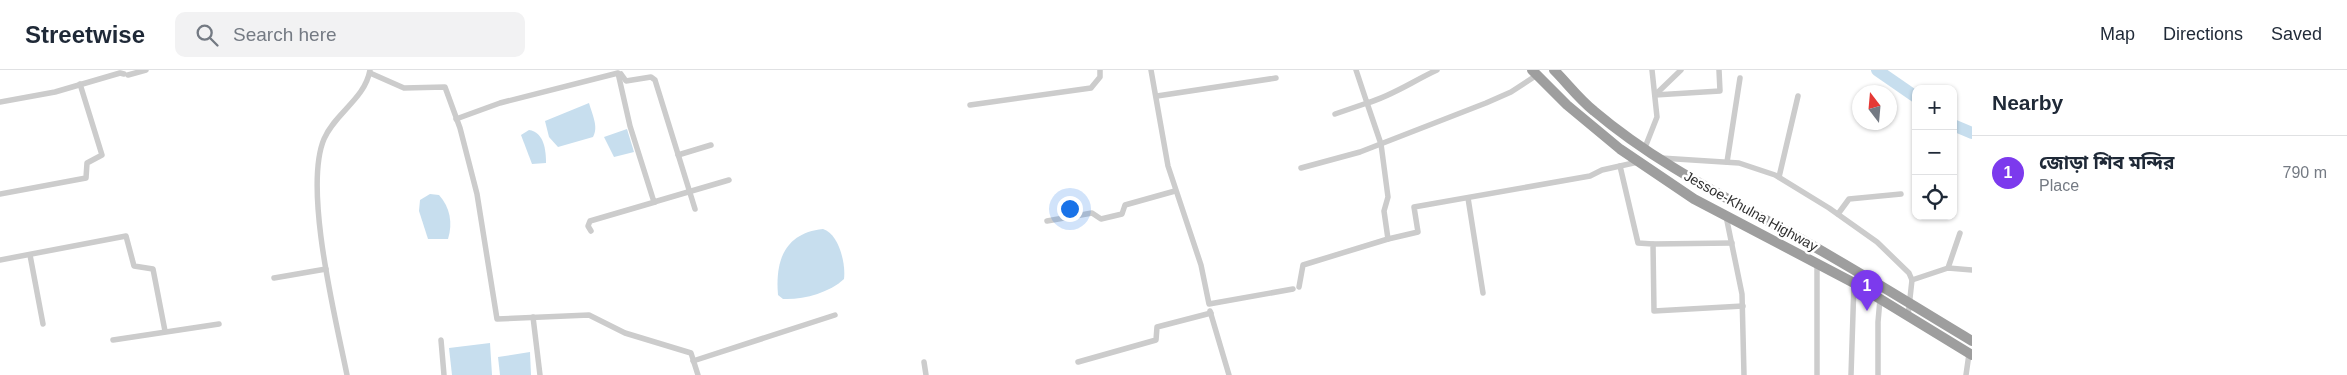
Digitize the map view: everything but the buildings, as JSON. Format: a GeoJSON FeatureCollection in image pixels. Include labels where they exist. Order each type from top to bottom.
{"type":"FeatureCollection","features":[{"type":"Feature","properties":{"kind":"highway","name":"Jessoe-Khulna Highway"},"geometry":{"type":"LineString","coordinates":[[1554,70],[1592,110],[1656,158],[1734,205],[1786,231],[1972,341]]}},
{"type":"Feature","properties":{"kind":"highway","name":"Jessoe-Khulna Highway"},"geometry":{"type":"LineString","coordinates":[[1534,73],[1567,105],[1620,149],[1694,199],[1854,283],[1971,354]]}},
{"type":"Feature","properties":{"kind":"street"},"geometry":{"type":"LineString","coordinates":[[0,102],[55,92],[120,73],[126,74],[146,70]]}},
{"type":"Feature","properties":{"kind":"street"},"geometry":{"type":"LineString","coordinates":[[620,70],[626,81],[651,76],[655,80],[695,209]]}},
{"type":"Feature","properties":{"kind":"street"},"geometry":{"type":"LineString","coordinates":[[970,106],[1091,88],[1100,77],[1100,70]]}},
{"type":"Feature","properties":{"kind":"street"},"geometry":{"type":"LineString","coordinates":[[1151,70],[1168,166],[1201,265],[1211,313],[1229,375]]}},
{"type":"Feature","properties":{"kind":"street"},"geometry":{"type":"LineString","coordinates":[[1356,70],[1380,144],[1388,197],[1384,211],[1388,239]]}},
{"type":"Feature","properties":{"kind":"street"},"geometry":{"type":"LineString","coordinates":[[1335,114],[1388,97],[1410,82],[1437,70]]}},
{"type":"Feature","properties":{"kind":"street"},"geometry":{"type":"LineString","coordinates":[[1644,150],[1657,117],[1652,70]]}},
{"type":"Feature","properties":{"kind":"street"},"geometry":{"type":"LineString","coordinates":[[1654,95],[1682,70]]}},
{"type":"Feature","properties":{"kind":"street"},"geometry":{"type":"LineString","coordinates":[[1654,95],[1720,91],[1719,70]]}},
{"type":"Feature","properties":{"kind":"street"},"geometry":{"type":"LineString","coordinates":[[347,375],[326,269],[318,198],[318,173],[321,150],[325,138],[361,93],[370,71],[404,88],[445,87],[477,194],[497,319],[588,315],[625,333],[691,353],[698,375]]}},
{"type":"Feature","properties":{"kind":"street"},"geometry":{"type":"LineString","coordinates":[[456,119],[500,103],[618,73],[630,126],[652,200],[655,202]]}},
{"type":"Feature","properties":{"kind":"street"},"geometry":{"type":"LineString","coordinates":[[1301,168],[1360,152],[1511,92],[1534,73]]}},
{"type":"Feature","properties":{"kind":"street"},"geometry":{"type":"LineString","coordinates":[[1157,96],[1276,78]]}},
{"type":"Feature","properties":{"kind":"street"},"geometry":{"type":"LineString","coordinates":[[1727,162],[1740,78]]}},
{"type":"Feature","properties":{"kind":"street"},"geometry":{"type":"LineString","coordinates":[[0,194],[86,178],[87,163],[102,155],[80,84]]}},
{"type":"Feature","properties":{"kind":"street"},"geometry":{"type":"LineString","coordinates":[[1779,178],[1798,96]]}},
{"type":"Feature","properties":{"kind":"street"},"geometry":{"type":"LineString","coordinates":[[678,155],[711,145]]}},
{"type":"Feature","properties":{"kind":"street"},"geometry":{"type":"LineString","coordinates":[[1656,158],[1739,163],[1779,178],[1838,214],[1877,242],[1910,273],[1912,280],[1908,316]]}},
{"type":"Feature","properties":{"kind":"street"},"geometry":{"type":"LineString","coordinates":[[1209,304],[1296,288],[1304,265],[1388,239],[1418,232],[1414,207],[1590,176],[1602,170],[1640,162]]}},
{"type":"Feature","properties":{"kind":"street"},"geometry":{"type":"LineString","coordinates":[[1620,166],[1638,243],[1732,243]]}},
{"type":"Feature","properties":{"kind":"street"},"geometry":{"type":"LineString","coordinates":[[591,231],[588,226],[590,221],[729,180]]}},
{"type":"Feature","properties":{"kind":"street"},"geometry":{"type":"LineString","coordinates":[[1046,221],[1092,213],[1101,219],[1122,214],[1124,205],[1175,191]]}},
{"type":"Feature","properties":{"kind":"street"},"geometry":{"type":"LineString","coordinates":[[1838,214],[1849,199],[1901,194]]}},
{"type":"Feature","properties":{"kind":"street"},"geometry":{"type":"LineString","coordinates":[[1468,198],[1483,293]]}},
{"type":"Feature","properties":{"kind":"street"},"geometry":{"type":"LineString","coordinates":[[1726,216],[1742,294],[1744,375]]}},
{"type":"Feature","properties":{"kind":"street"},"geometry":{"type":"LineString","coordinates":[[1948,268],[1960,233]]}},
{"type":"Feature","properties":{"kind":"street"},"geometry":{"type":"LineString","coordinates":[[0,260],[126,236],[134,266],[153,269],[165,331]]}},
{"type":"Feature","properties":{"kind":"street"},"geometry":{"type":"LineString","coordinates":[[1653,244],[1654,311],[1742,306]]}},
{"type":"Feature","properties":{"kind":"street"},"geometry":{"type":"LineString","coordinates":[[30,255],[44,324]]}},
{"type":"Feature","properties":{"kind":"street"},"geometry":{"type":"LineString","coordinates":[[1817,263],[1817,375]]}},
{"type":"Feature","properties":{"kind":"street"},"geometry":{"type":"LineString","coordinates":[[1912,280],[1948,268],[1972,270]]}},
{"type":"Feature","properties":{"kind":"street"},"geometry":{"type":"LineString","coordinates":[[274,278],[326,269]]}},
{"type":"Feature","properties":{"kind":"street"},"geometry":{"type":"LineString","coordinates":[[1852,375],[1854,283]]}},
{"type":"Feature","properties":{"kind":"street"},"geometry":{"type":"LineString","coordinates":[[1878,375],[1880,299]]}},
{"type":"Feature","properties":{"kind":"street"},"geometry":{"type":"LineString","coordinates":[[1078,362],[1156,340],[1157,327],[1211,313]]}},
{"type":"Feature","properties":{"kind":"street"},"geometry":{"type":"LineString","coordinates":[[693,361],[835,315]]}},
{"type":"Feature","properties":{"kind":"street"},"geometry":{"type":"LineString","coordinates":[[533,318],[540,375]]}},
{"type":"Feature","properties":{"kind":"street"},"geometry":{"type":"LineString","coordinates":[[113,340],[219,324]]}},
{"type":"Feature","properties":{"kind":"street"},"geometry":{"type":"LineString","coordinates":[[441,340],[444,375]]}},
{"type":"Feature","properties":{"kind":"street"},"geometry":{"type":"LineString","coordinates":[[1966,375],[1971,354]]}},
{"type":"Feature","properties":{"kind":"street"},"geometry":{"type":"LineString","coordinates":[[924,362],[926,375]]}},
{"type":"Feature","properties":{"kind":"water"},"geometry":{"type":"Polygon","coordinates":[[[589,103],[595,125],[593,137],[558,147],[549,137],[545,121],[589,103]]]}},
{"type":"Feature","properties":{"kind":"water"},"geometry":{"type":"Polygon","coordinates":[[[627,129],[634,152],[614,157],[604,137],[627,129]]]}},
{"type":"Feature","properties":{"kind":"water"},"geometry":{"type":"Polygon","coordinates":[[[529,130],[534,131],[541,138],[545,147],[546,163],[532,164],[521,135],[529,130]]]}},
{"type":"Feature","properties":{"kind":"water"},"geometry":{"type":"Polygon","coordinates":[[[430,194],[439,195],[448,210],[450,227],[448,239],[428,239],[419,211],[420,200],[430,194]]]}},
{"type":"Feature","properties":{"kind":"water"},"geometry":{"type":"Polygon","coordinates":[[[823,229],[829,232],[840,250],[844,266],[844,279],[831,288],[815,295],[783,299],[778,295],[778,270],[785,250],[791,242],[800,236],[823,229]]]}},
{"type":"Feature","properties":{"kind":"water"},"geometry":{"type":"Polygon","coordinates":[[[490,343],[492,375],[452,375],[449,348],[490,343]]]}},
{"type":"Feature","properties":{"kind":"water"},"geometry":{"type":"Polygon","coordinates":[[[530,352],[531,375],[500,375],[498,357],[530,352]]]}},
{"type":"Feature","properties":{"kind":"waterway"},"geometry":{"type":"LineString","coordinates":[[1877,70],[1912,94]]}},
{"type":"Feature","properties":{"kind":"waterway"},"geometry":{"type":"LineString","coordinates":[[1957,127],[1972,133]]}},
{"type":"Feature","properties":{"kind":"place","name":"জোড়া শিব মন্দির"},"geometry":{"type":"Point","coordinates":[1867,311]}}]}
